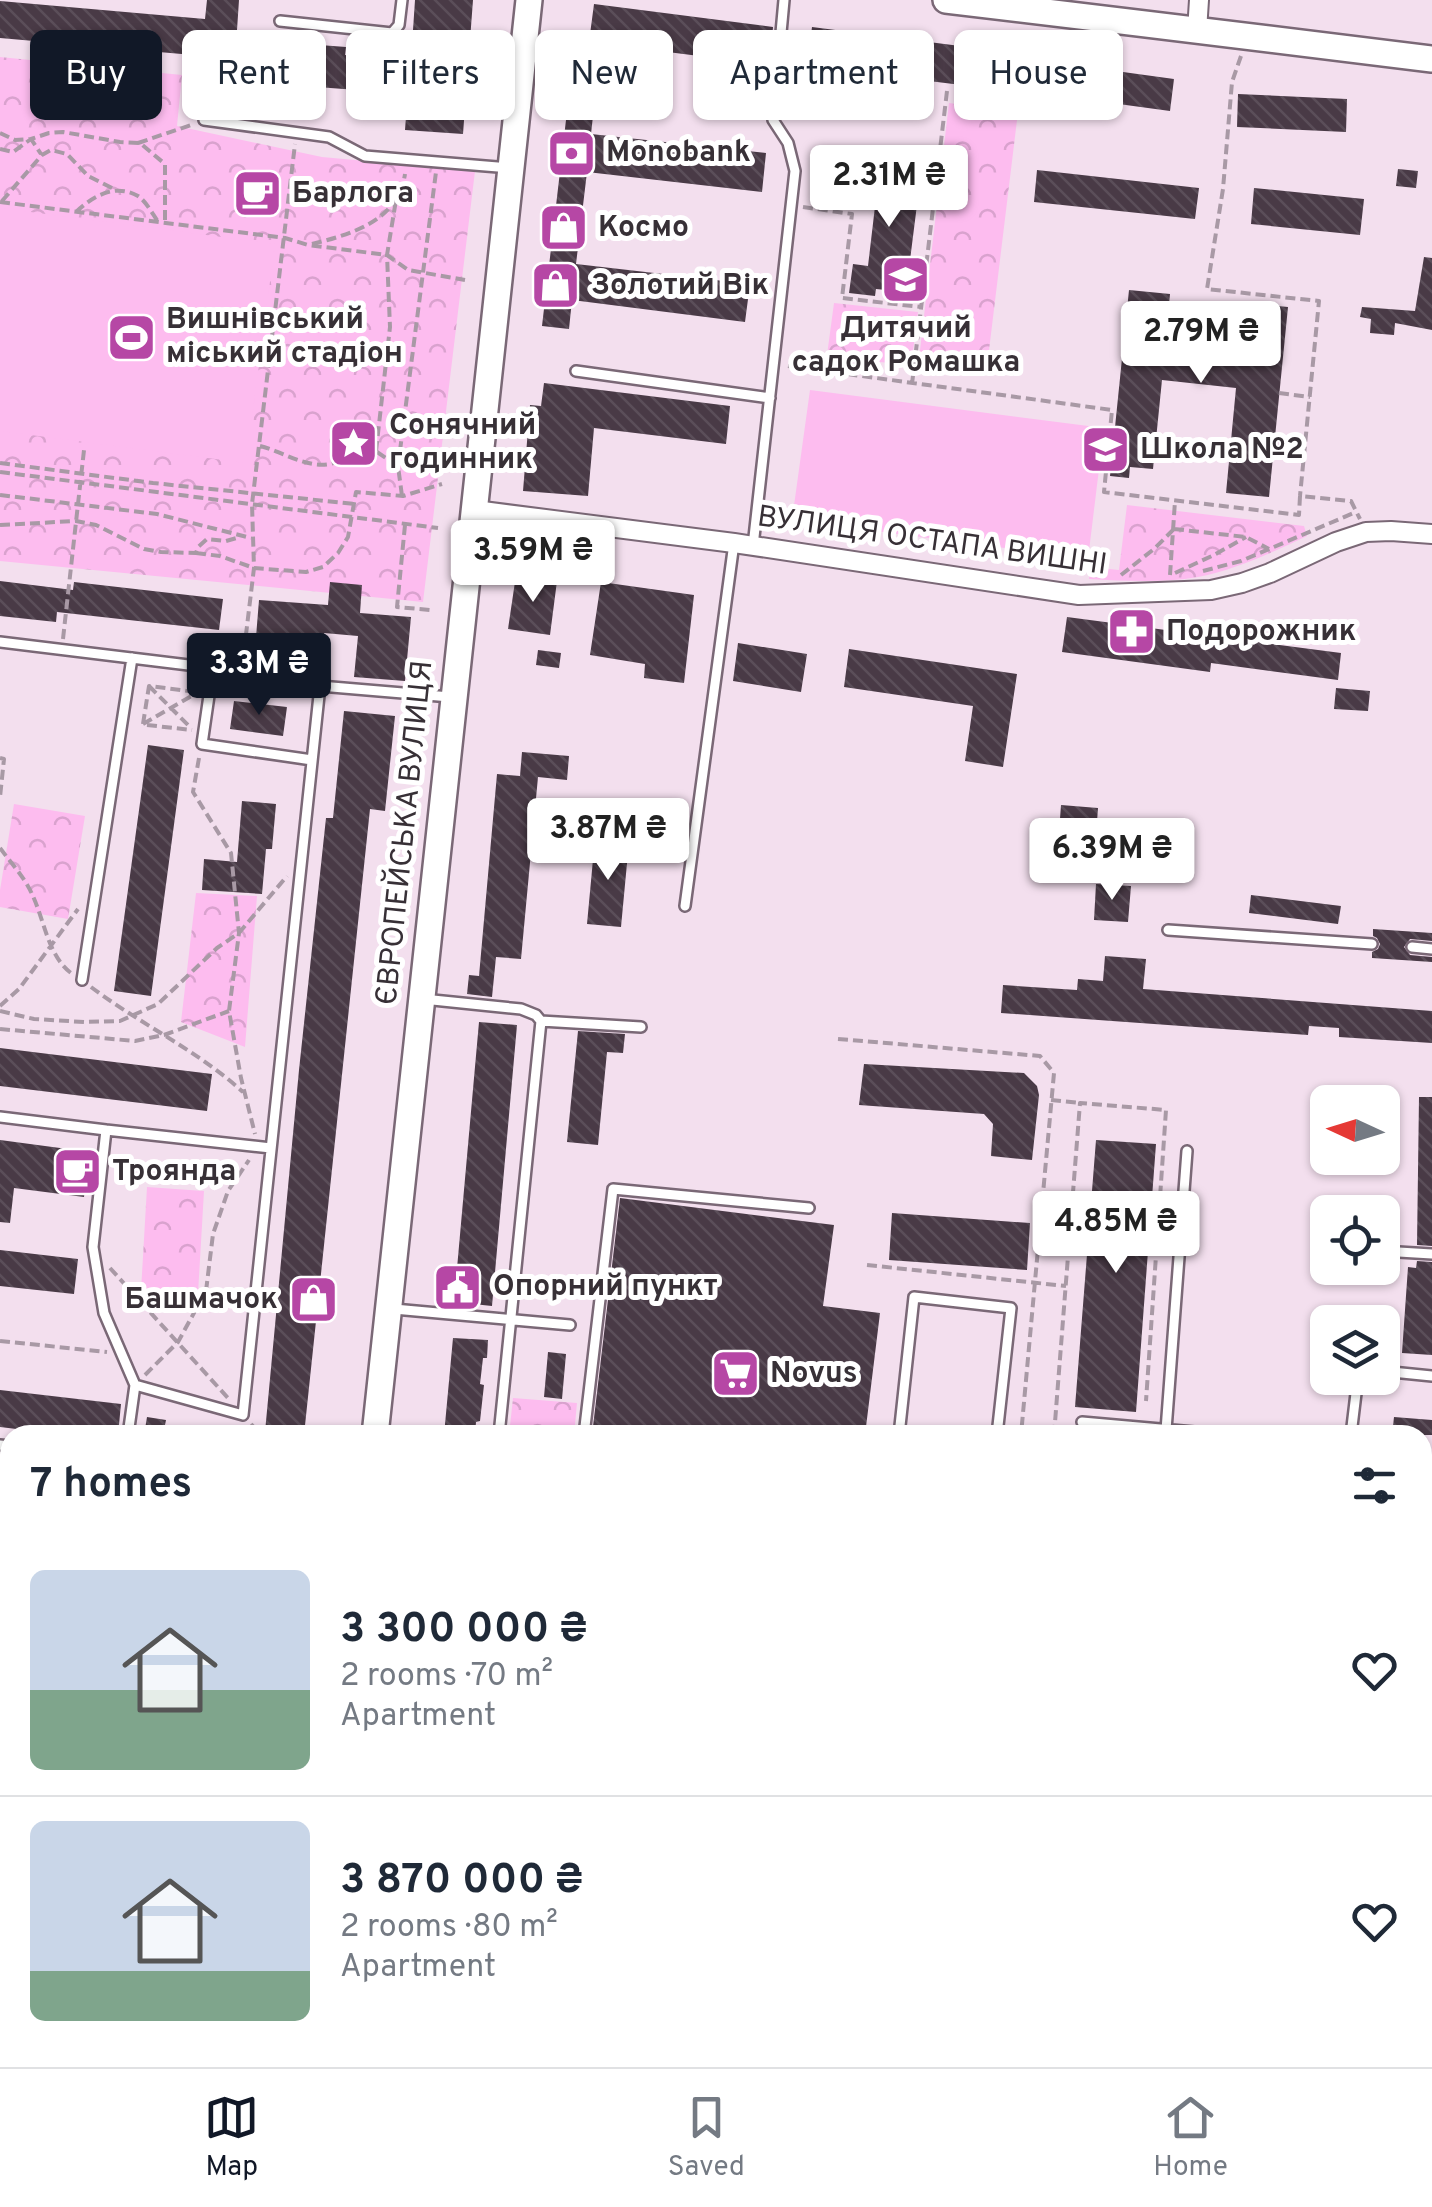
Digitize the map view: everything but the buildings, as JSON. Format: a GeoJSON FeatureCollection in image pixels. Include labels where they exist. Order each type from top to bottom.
{"type":"FeatureCollection","features":[{"type":"Feature","properties":{"kind":"street","name":"ЄВРОПЕЙСЬКА ВУЛИЦЯ"},"geometry":{"type":"LineString","coordinates":[[376,1425],[529,0]]}},
{"type":"Feature","properties":{"kind":"street"},"geometry":{"type":"LineString","coordinates":[[1196,31],[1199,0]]}},
{"type":"Feature","properties":{"kind":"street"},"geometry":{"type":"LineString","coordinates":[[956,1],[1432,60]]}},
{"type":"Feature","properties":{"kind":"street","name":"ВУЛИЦЯ ОСТАПА ВИШНІ"},"geometry":{"type":"LineString","coordinates":[[475,510],[1079,594],[1211,590],[1270,573],[1366,532],[1432,534]]}},
{"type":"Feature","properties":{"kind":"lane"},"geometry":{"type":"LineString","coordinates":[[280,21],[392,32],[400,25],[402,0]]}},
{"type":"Feature","properties":{"kind":"lane"},"geometry":{"type":"LineString","coordinates":[[685,906],[775,364],[795,171],[788,143],[774,120],[784,0]]}},
{"type":"Feature","properties":{"kind":"lane"},"geometry":{"type":"LineString","coordinates":[[204,120],[329,137],[365,156],[511,168]]}},
{"type":"Feature","properties":{"kind":"lane"},"geometry":{"type":"LineString","coordinates":[[576,371],[770,398]]}},
{"type":"Feature","properties":{"kind":"lane"},"geometry":{"type":"LineString","coordinates":[[0,642],[213,668],[224,664],[242,666],[304,675],[320,686],[453,697]]}},
{"type":"Feature","properties":{"kind":"lane"},"geometry":{"type":"LineString","coordinates":[[82,980],[132,658]]}},
{"type":"Feature","properties":{"kind":"lane"},"geometry":{"type":"LineString","coordinates":[[213,668],[202,744],[312,760]]}},
{"type":"Feature","properties":{"kind":"lane"},"geometry":{"type":"LineString","coordinates":[[135,1385],[243,1415],[320,686]]}},
{"type":"Feature","properties":{"kind":"lane"},"geometry":{"type":"LineString","coordinates":[[1168,930],[1372,944]]}},
{"type":"Feature","properties":{"kind":"lane"},"geometry":{"type":"LineString","coordinates":[[1412,947],[1432,948]]}},
{"type":"Feature","properties":{"kind":"lane"},"geometry":{"type":"LineString","coordinates":[[421,998],[522,1010],[541,1020],[642,1028]]}},
{"type":"Feature","properties":{"kind":"lane"},"geometry":{"type":"LineString","coordinates":[[500,1425],[541,1020]]}},
{"type":"Feature","properties":{"kind":"lane"},"geometry":{"type":"LineString","coordinates":[[0,1117],[272,1148]]}},
{"type":"Feature","properties":{"kind":"lane"},"geometry":{"type":"LineString","coordinates":[[106,1130],[94,1247],[104,1313],[135,1385],[129,1425]]}},
{"type":"Feature","properties":{"kind":"lane"},"geometry":{"type":"LineString","coordinates":[[1166,1425],[1186,1151]]}},
{"type":"Feature","properties":{"kind":"lane"},"geometry":{"type":"LineString","coordinates":[[585,1425],[613,1189],[809,1208]]}},
{"type":"Feature","properties":{"kind":"lane"},"geometry":{"type":"LineString","coordinates":[[1400,1251],[1432,1254]]}},
{"type":"Feature","properties":{"kind":"lane"},"geometry":{"type":"LineString","coordinates":[[899,1425],[914,1297],[1011,1308],[998,1425]]}},
{"type":"Feature","properties":{"kind":"lane"},"geometry":{"type":"LineString","coordinates":[[388,1309],[570,1325]]}},
{"type":"Feature","properties":{"kind":"lane"},"geometry":{"type":"LineString","coordinates":[[1400,1373],[1432,1376]]}},
{"type":"Feature","properties":{"kind":"lane"},"geometry":{"type":"LineString","coordinates":[[1353,1425],[1356,1395]]}},
{"type":"Feature","properties":{"kind":"lane"},"geometry":{"type":"LineString","coordinates":[[1082,1422],[1114,1425]]}},
{"type":"Feature","properties":{"kind":"path"},"geometry":{"type":"LineString","coordinates":[[775,364],[1112,410],[1104,492],[1299,515],[1319,301],[1207,289],[1223,189],[1232,82],[1248,35]]}},
{"type":"Feature","properties":{"kind":"path"},"geometry":{"type":"LineString","coordinates":[[912,384],[948,91]]}},
{"type":"Feature","properties":{"kind":"path"},"geometry":{"type":"LineString","coordinates":[[0,149],[13,152],[49,133],[63,132],[138,142],[204,120]]}},
{"type":"Feature","properties":{"kind":"path"},"geometry":{"type":"LineString","coordinates":[[242,666],[254,568],[252,504],[296,132]]}},
{"type":"Feature","properties":{"kind":"path"},"geometry":{"type":"LineString","coordinates":[[0,133],[21,142],[32,141]]}},
{"type":"Feature","properties":{"kind":"path"},"geometry":{"type":"LineString","coordinates":[[32,141],[40,152]]}},
{"type":"Feature","properties":{"kind":"path"},"geometry":{"type":"LineString","coordinates":[[138,142],[165,164],[162,223]]}},
{"type":"Feature","properties":{"kind":"path"},"geometry":{"type":"LineString","coordinates":[[1,202],[40,152],[52,150],[68,154],[88,176],[140,197],[162,223]]}},
{"type":"Feature","properties":{"kind":"path"},"geometry":{"type":"LineString","coordinates":[[308,245],[358,231],[385,214],[404,184],[407,160]]}},
{"type":"Feature","properties":{"kind":"path"},"geometry":{"type":"LineString","coordinates":[[402,496],[398,466],[438,163]]}},
{"type":"Feature","properties":{"kind":"path"},"geometry":{"type":"LineString","coordinates":[[76,212],[93,198],[116,190]]}},
{"type":"Feature","properties":{"kind":"path"},"geometry":{"type":"LineString","coordinates":[[376,451],[390,327],[387,255],[396,200]]}},
{"type":"Feature","properties":{"kind":"path"},"geometry":{"type":"LineString","coordinates":[[1,202],[387,255],[408,270],[465,280]]}},
{"type":"Feature","properties":{"kind":"path"},"geometry":{"type":"LineString","coordinates":[[803,207],[852,214],[842,298],[921,308]]}},
{"type":"Feature","properties":{"kind":"path"},"geometry":{"type":"LineString","coordinates":[[1279,394],[1310,397]]}},
{"type":"Feature","properties":{"kind":"path"},"geometry":{"type":"LineString","coordinates":[[356,427],[365,432],[368,448],[361,458],[344,458],[337,450],[338,434],[356,427]]}},
{"type":"Feature","properties":{"kind":"path"},"geometry":{"type":"LineString","coordinates":[[259,446],[316,466],[328,466],[344,458]]}},
{"type":"Feature","properties":{"kind":"path"},"geometry":{"type":"LineString","coordinates":[[368,448],[398,466]]}},
{"type":"Feature","properties":{"kind":"path"},"geometry":{"type":"LineString","coordinates":[[62,650],[84,450]]}},
{"type":"Feature","properties":{"kind":"path"},"geometry":{"type":"LineString","coordinates":[[0,464],[355,504]]}},
{"type":"Feature","properties":{"kind":"path"},"geometry":{"type":"LineString","coordinates":[[0,472],[438,528]]}},
{"type":"Feature","properties":{"kind":"path"},"geometry":{"type":"LineString","coordinates":[[0,525],[76,520],[144,549],[196,552],[254,568],[306,572],[323,567],[338,553],[348,536],[356,492],[402,496],[442,484]]}},
{"type":"Feature","properties":{"kind":"path"},"geometry":{"type":"LineString","coordinates":[[0,495],[157,514],[253,538]]}},
{"type":"Feature","properties":{"kind":"path"},"geometry":{"type":"LineString","coordinates":[[1300,496],[1352,501],[1366,532]]}},
{"type":"Feature","properties":{"kind":"path"},"geometry":{"type":"LineString","coordinates":[[1170,575],[1176,501]]}},
{"type":"Feature","properties":{"kind":"path"},"geometry":{"type":"LineString","coordinates":[[1170,575],[1241,561],[1356,512]]}},
{"type":"Feature","properties":{"kind":"path"},"geometry":{"type":"LineString","coordinates":[[406,524],[397,607],[430,610]]}},
{"type":"Feature","properties":{"kind":"path"},"geometry":{"type":"LineString","coordinates":[[1174,529],[1246,537],[1269,549]]}},
{"type":"Feature","properties":{"kind":"path"},"geometry":{"type":"LineString","coordinates":[[1137,576],[1120,576],[1174,529]]}},
{"type":"Feature","properties":{"kind":"path"},"geometry":{"type":"LineString","coordinates":[[196,552],[207,539],[226,542],[240,537]]}},
{"type":"Feature","properties":{"kind":"path"},"geometry":{"type":"LineString","coordinates":[[1170,575],[1246,537]]}},
{"type":"Feature","properties":{"kind":"path"},"geometry":{"type":"LineString","coordinates":[[143,724],[149,686]]}},
{"type":"Feature","properties":{"kind":"path"},"geometry":{"type":"LineString","coordinates":[[149,686],[191,730]]}},
{"type":"Feature","properties":{"kind":"path"},"geometry":{"type":"LineString","coordinates":[[149,686],[198,692]]}},
{"type":"Feature","properties":{"kind":"path"},"geometry":{"type":"LineString","coordinates":[[143,724],[198,692]]}},
{"type":"Feature","properties":{"kind":"path"},"geometry":{"type":"LineString","coordinates":[[191,730],[198,692]]}},
{"type":"Feature","properties":{"kind":"path"},"geometry":{"type":"LineString","coordinates":[[122,722],[204,731]]}},
{"type":"Feature","properties":{"kind":"path"},"geometry":{"type":"LineString","coordinates":[[135,1385],[178,1342],[206,1292],[213,1234],[228,1191],[258,1146],[229,1010],[239,932],[230,853],[193,792],[202,744]]}},
{"type":"Feature","properties":{"kind":"path"},"geometry":{"type":"LineString","coordinates":[[0,758],[4,759],[0,796]]}},
{"type":"Feature","properties":{"kind":"path"},"geometry":{"type":"LineString","coordinates":[[0,848],[31,891],[65,969],[217,1068],[246,1095]]}},
{"type":"Feature","properties":{"kind":"path"},"geometry":{"type":"LineString","coordinates":[[97,884],[0,1009],[34,1019],[120,1021],[158,1004],[239,932],[302,858]]}},
{"type":"Feature","properties":{"kind":"path"},"geometry":{"type":"LineString","coordinates":[[0,1030],[135,1041],[164,1035],[229,1010]]}},
{"type":"Feature","properties":{"kind":"path"},"geometry":{"type":"LineString","coordinates":[[838,1038],[1040,1056],[1054,1072],[1022,1425]]}},
{"type":"Feature","properties":{"kind":"path"},"geometry":{"type":"LineString","coordinates":[[1051,1100],[1166,1110],[1146,1401]]}},
{"type":"Feature","properties":{"kind":"path"},"geometry":{"type":"LineString","coordinates":[[1055,1425],[1080,1102]]}},
{"type":"Feature","properties":{"kind":"path"},"geometry":{"type":"LineString","coordinates":[[94,1247],[252,1425]]}},
{"type":"Feature","properties":{"kind":"path"},"geometry":{"type":"LineString","coordinates":[[867,1265],[1066,1286]]}},
{"type":"Feature","properties":{"kind":"path"},"geometry":{"type":"LineString","coordinates":[[1011,1308],[1034,1283]]}},
{"type":"Feature","properties":{"kind":"path"},"geometry":{"type":"LineString","coordinates":[[0,1341],[122,1354]]}},
{"type":"Feature","properties":{"kind":"green space"},"geometry":{"type":"Polygon","coordinates":[[[0,57],[30,60],[30,120],[162,120],[162,73],[182,75],[177,126],[322,157],[475,171],[423,602],[0,561],[0,57]]]}},
{"type":"Feature","properties":{"kind":"green space"},"geometry":{"type":"Polygon","coordinates":[[[949,103],[954,104],[954,120],[1017,120],[986,375],[918,367],[949,103]]]}},
{"type":"Feature","properties":{"kind":"green space","name":"Вишнівський міський стадіон"},"geometry":{"type":"Polygon","coordinates":[[[0,208],[275,244],[246,463],[0,431],[0,208]]]}},
{"type":"Feature","properties":{"kind":"green space"},"geometry":{"type":"Polygon","coordinates":[[[834,303],[918,312],[911,366],[827,355],[834,303]]]}},
{"type":"Feature","properties":{"kind":"green space"},"geometry":{"type":"Polygon","coordinates":[[[810,390],[1104,428],[1088,559],[792,520],[810,390]]]}},
{"type":"Feature","properties":{"kind":"green space"},"geometry":{"type":"Polygon","coordinates":[[[1127,505],[1304,526],[1307,536],[1240,565],[1198,577],[1158,581],[1089,579],[1090,567],[1119,570],[1127,505]]]}},
{"type":"Feature","properties":{"kind":"green space"},"geometry":{"type":"Polygon","coordinates":[[[14,804],[85,816],[68,919],[0,907],[14,804]]]}},
{"type":"Feature","properties":{"kind":"green space"},"geometry":{"type":"Polygon","coordinates":[[[196,893],[257,896],[245,1047],[181,1022],[196,893]]]}},
{"type":"Feature","properties":{"kind":"green space"},"geometry":{"type":"Polygon","coordinates":[[[147,1187],[204,1191],[198,1294],[141,1291],[147,1187]]]}},
{"type":"Feature","properties":{"kind":"green space"},"geometry":{"type":"Polygon","coordinates":[[[513,1398],[577,1403],[575,1425],[510,1425],[513,1398]]]}},
{"type":"Feature","properties":{"kind":"place","name":"Monobank"},"geometry":{"type":"Point","coordinates":[571,153]}},
{"type":"Feature","properties":{"kind":"place","name":"Барлога"},"geometry":{"type":"Point","coordinates":[257,194]}},
{"type":"Feature","properties":{"kind":"place","name":"Космо"},"geometry":{"type":"Point","coordinates":[563,228]}},
{"type":"Feature","properties":{"kind":"place","name":"Дитячий садок Ромашка"},"geometry":{"type":"Point","coordinates":[906,280]}},
{"type":"Feature","properties":{"kind":"place","name":"Золотий Вік"},"geometry":{"type":"Point","coordinates":[556,286]}},
{"type":"Feature","properties":{"kind":"place","name":"Вишнівський міський стадіон"},"geometry":{"type":"Point","coordinates":[131,337]}},
{"type":"Feature","properties":{"kind":"place","name":"Сонячний годинник"},"geometry":{"type":"Point","coordinates":[354,443]}},
{"type":"Feature","properties":{"kind":"place","name":"Школа №2"},"geometry":{"type":"Point","coordinates":[1105,450]}},
{"type":"Feature","properties":{"kind":"place","name":"Подорожник"},"geometry":{"type":"Point","coordinates":[1131,632]}},
{"type":"Feature","properties":{"kind":"place","name":"Троянда"},"geometry":{"type":"Point","coordinates":[77,1172]}},
{"type":"Feature","properties":{"kind":"place","name":"Опорний пункт"},"geometry":{"type":"Point","coordinates":[458,1287]}},
{"type":"Feature","properties":{"kind":"place","name":"Башмачок"},"geometry":{"type":"Point","coordinates":[313,1300]}},
{"type":"Feature","properties":{"kind":"place","name":"Novus"},"geometry":{"type":"Point","coordinates":[735,1374]}}]}
